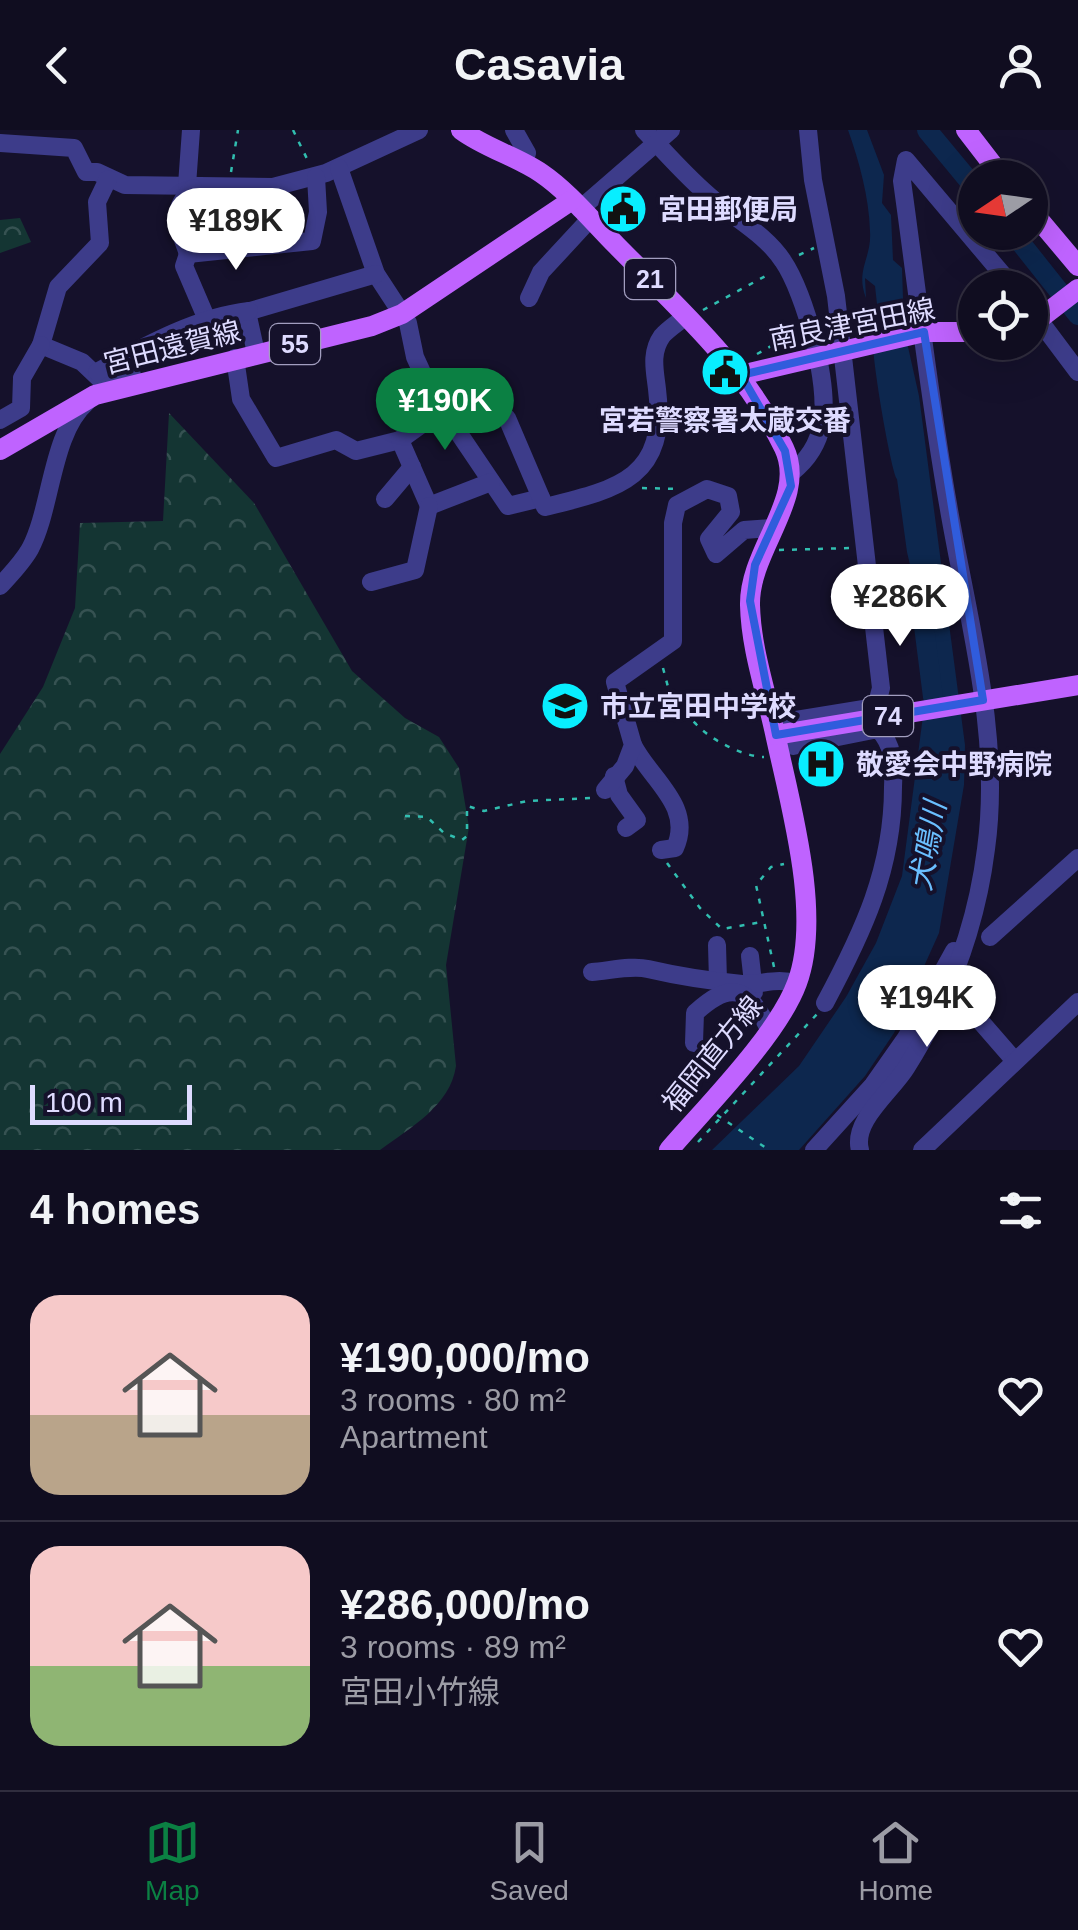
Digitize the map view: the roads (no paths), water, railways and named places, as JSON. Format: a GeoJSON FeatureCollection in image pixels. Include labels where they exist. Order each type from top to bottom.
{"type":"FeatureCollection","features":[{"type":"Feature","properties":{"kind":"main road","name":"21"},"geometry":{"type":"LineString","coordinates":[[461,130],[524,164],[581,210],[688,317],[738,372],[785,451],[791,473]]}},
{"type":"Feature","properties":{"kind":"main road"},"geometry":{"type":"LineString","coordinates":[[966,130],[990,160]]}},
{"type":"Feature","properties":{"kind":"main road","name":"宮田遠賀線"},"geometry":{"type":"LineString","coordinates":[[0,450],[94,385],[134,382],[256,354],[372,326],[402,314],[581,210]]}},
{"type":"Feature","properties":{"kind":"main road"},"geometry":{"type":"LineString","coordinates":[[1048,230],[1078,266]]}},
{"type":"Feature","properties":{"kind":"main road"},"geometry":{"type":"LineString","coordinates":[[1048,310],[1078,290]]}},
{"type":"Feature","properties":{"kind":"main road","name":"南良津宮田線"},"geometry":{"type":"LineString","coordinates":[[738,372],[924,332],[958,332]]}},
{"type":"Feature","properties":{"kind":"main road","name":"福岡直方線"},"geometry":{"type":"LineString","coordinates":[[668,1150],[769,1029],[768,989],[808,930],[783,741],[751,625],[752,583],[767,537],[786,499],[791,473]]}},
{"type":"Feature","properties":{"kind":"main road","name":"74"},"geometry":{"type":"LineString","coordinates":[[783,741],[1078,685]]}},
{"type":"Feature","properties":{"kind":"street"},"geometry":{"type":"LineString","coordinates":[[191,130],[190,187],[179,201],[175,216],[188,254],[184,266],[208,322]]}},
{"type":"Feature","properties":{"kind":"street"},"geometry":{"type":"LineString","coordinates":[[0,143],[74,148],[86,172],[125,185],[273,188],[339,168],[392,135],[419,130]]}},
{"type":"Feature","properties":{"kind":"street"},"geometry":{"type":"LineString","coordinates":[[514,130],[527,153],[524,164]]}},
{"type":"Feature","properties":{"kind":"street"},"geometry":{"type":"LineString","coordinates":[[808,130],[842,348],[881,688],[876,707],[790,721],[783,741],[793,746],[878,729],[894,760],[894,814],[882,883],[873,910],[825,1003]]}},
{"type":"Feature","properties":{"kind":"street"},"geometry":{"type":"LineString","coordinates":[[529,298],[581,210],[657,135],[784,262],[816,354],[822,424],[808,460],[791,473]]}},
{"type":"Feature","properties":{"kind":"street"},"geometry":{"type":"LineString","coordinates":[[860,1150],[857,1138],[862,1123],[892,1089],[952,988],[976,910],[990,798],[984,700],[948,504],[902,181],[906,160],[999,270]]}},
{"type":"Feature","properties":{"kind":"street"},"geometry":{"type":"LineString","coordinates":[[339,168],[376,274],[402,314],[415,357],[444,409],[508,506],[541,498]]}},
{"type":"Feature","properties":{"kind":"street"},"geometry":{"type":"LineString","coordinates":[[188,254],[312,241],[318,212],[316,177]]}},
{"type":"Feature","properties":{"kind":"street"},"geometry":{"type":"LineString","coordinates":[[0,420],[21,408],[22,378],[41,346],[58,287],[100,243],[97,202],[108,179]]}},
{"type":"Feature","properties":{"kind":"street"},"geometry":{"type":"LineString","coordinates":[[0,586],[31,546],[78,410],[94,385],[134,352],[208,322],[376,274]]}},
{"type":"Feature","properties":{"kind":"street"},"geometry":{"type":"LineString","coordinates":[[249,312],[256,354]]}},
{"type":"Feature","properties":{"kind":"street"},"geometry":{"type":"LineString","coordinates":[[456,427],[498,416],[506,418],[545,507],[603,493],[643,469],[659,435],[652,368],[656,351],[662,336],[688,317]]}},
{"type":"Feature","properties":{"kind":"street"},"geometry":{"type":"LineString","coordinates":[[1048,334],[1078,372]]}},
{"type":"Feature","properties":{"kind":"street"},"geometry":{"type":"LineString","coordinates":[[41,346],[82,362],[94,385]]}},
{"type":"Feature","properties":{"kind":"street"},"geometry":{"type":"LineString","coordinates":[[235,358],[240,399],[276,458],[336,440],[356,451],[400,440],[444,409]]}},
{"type":"Feature","properties":{"kind":"street"},"geometry":{"type":"LineString","coordinates":[[371,582],[415,570],[429,506],[400,440]]}},
{"type":"Feature","properties":{"kind":"street"},"geometry":{"type":"LineString","coordinates":[[385,499],[412,467]]}},
{"type":"Feature","properties":{"kind":"street"},"geometry":{"type":"LineString","coordinates":[[429,506],[491,482]]}},
{"type":"Feature","properties":{"kind":"street"},"geometry":{"type":"LineString","coordinates":[[661,850],[675,848],[680,822],[672,799],[633,745],[615,682],[674,641],[673,522],[674,511],[685,498],[715,488],[728,496],[731,512],[709,539],[716,554],[744,530],[767,537]]}},
{"type":"Feature","properties":{"kind":"street"},"geometry":{"type":"LineString","coordinates":[[626,828],[636,820],[610,783],[625,766],[633,745]]}},
{"type":"Feature","properties":{"kind":"street"},"geometry":{"type":"LineString","coordinates":[[990,937],[1078,858]]}},
{"type":"Feature","properties":{"kind":"street"},"geometry":{"type":"LineString","coordinates":[[814,1150],[874,1085],[906,1038],[976,910]]}},
{"type":"Feature","properties":{"kind":"street"},"geometry":{"type":"LineString","coordinates":[[717,945],[718,981]]}},
{"type":"Feature","properties":{"kind":"street"},"geometry":{"type":"LineString","coordinates":[[750,956],[768,989],[769,1029]]}},
{"type":"Feature","properties":{"kind":"street"},"geometry":{"type":"LineString","coordinates":[[592,972],[648,969],[658,975],[768,989]]}},
{"type":"Feature","properties":{"kind":"street"},"geometry":{"type":"LineString","coordinates":[[694,1043],[695,1013],[720,992],[768,989]]}},
{"type":"Feature","properties":{"kind":"street"},"geometry":{"type":"LineString","coordinates":[[922,1150],[1078,1002]]}},
{"type":"Feature","properties":{"kind":"street"},"geometry":{"type":"LineString","coordinates":[[974,1014],[1015,1061]]}},
{"type":"Feature","properties":{"kind":"water"},"geometry":{"type":"Polygon","coordinates":[[[848,130],[867,130],[884,175],[882,203],[891,215],[893,260],[902,268],[904,329],[919,396],[965,745],[964,785],[939,933],[894,1033],[865,1076],[799,1150],[712,1150],[799,1066],[846,997],[876,943],[902,876],[931,655],[907,552],[878,385],[873,345],[879,322],[875,286],[865,278],[866,298],[862,280],[870,240],[869,218],[863,179],[848,130]]]}},
{"type":"Feature","properties":{"kind":"waterway"},"geometry":{"type":"LineString","coordinates":[[927,130],[958,167]]}},
{"type":"Feature","properties":{"kind":"waterway"},"geometry":{"type":"LineString","coordinates":[[1026,250],[1078,315]]}},
{"type":"Feature","properties":{"kind":"waterway","name":"犬鳴川"},"geometry":{"type":"LineString","coordinates":[[919,587],[933,697]]}},
{"type":"Feature","properties":{"kind":"place","name":"宮田郵便局"},"geometry":{"type":"Point","coordinates":[623,209]}},
{"type":"Feature","properties":{"kind":"place","name":"宮若警察署太蔵交番"},"geometry":{"type":"Point","coordinates":[725,372]}},
{"type":"Feature","properties":{"kind":"place","name":"市立宮田中学校"},"geometry":{"type":"Point","coordinates":[565,706]}},
{"type":"Feature","properties":{"kind":"place","name":"敬愛会中野病院"},"geometry":{"type":"Point","coordinates":[821,764]}}]}
